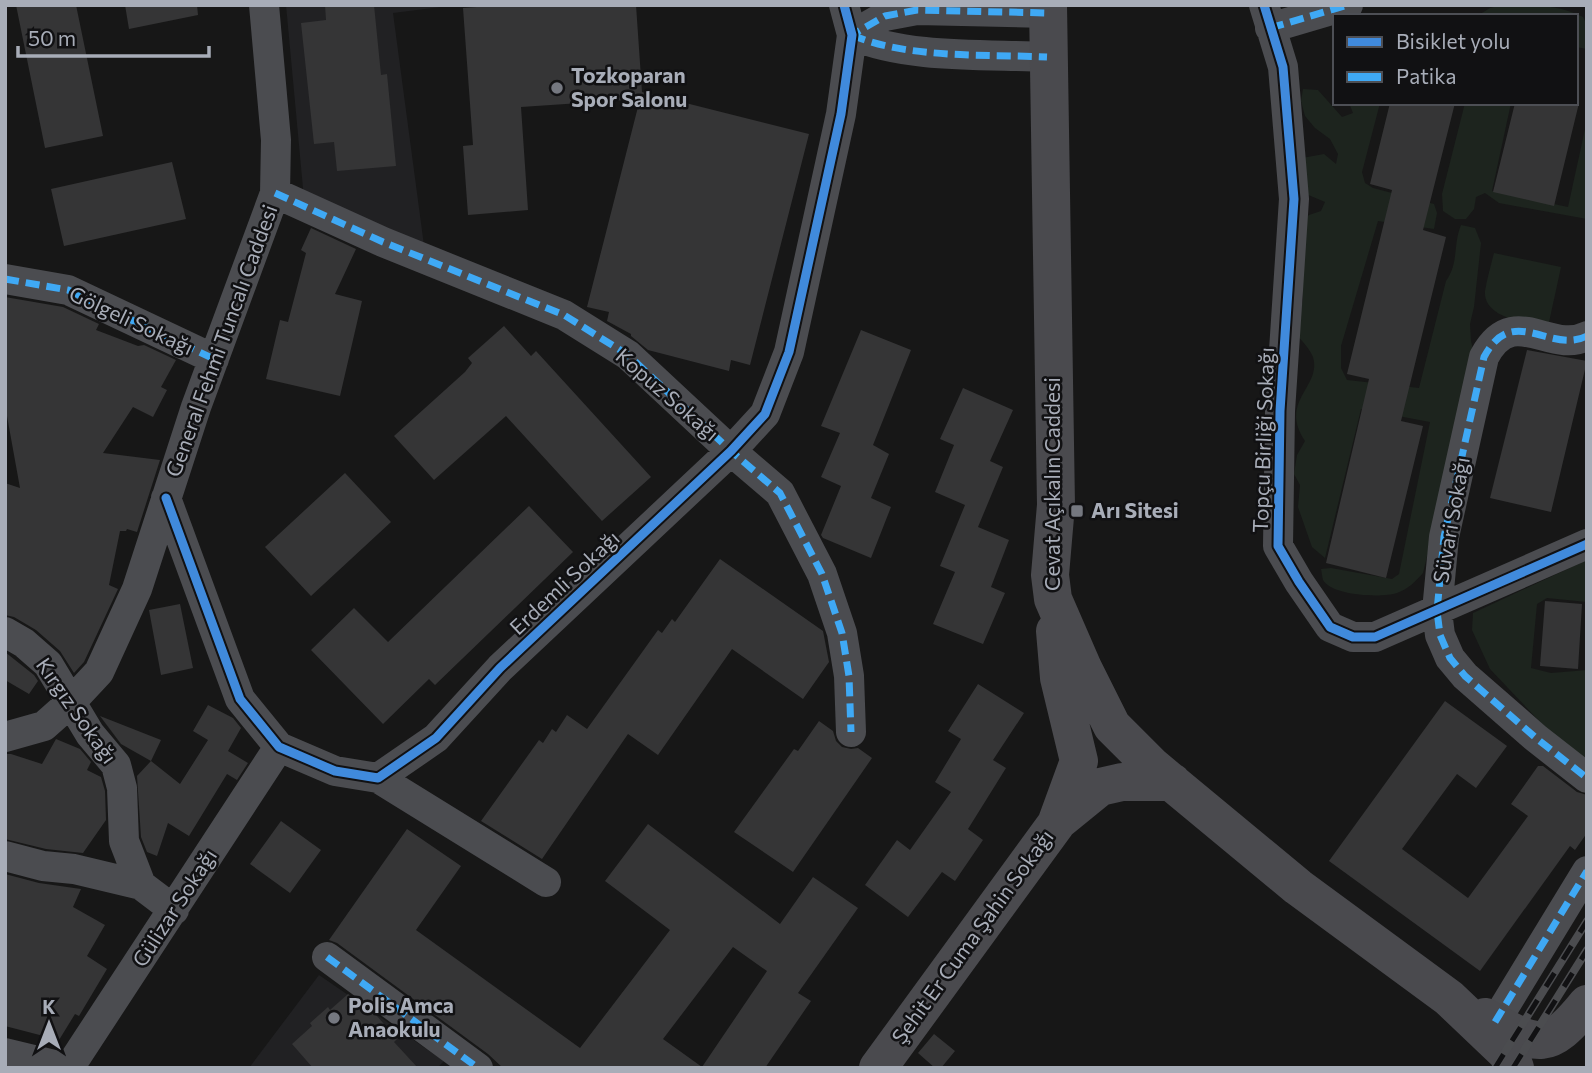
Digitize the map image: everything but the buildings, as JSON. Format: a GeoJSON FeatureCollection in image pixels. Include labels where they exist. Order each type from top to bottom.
{"type":"FeatureCollection","features":[{"type":"Feature","properties":{"kind":"main road","name":"Cevat Açıkalın Caddesi"},"geometry":{"type":"LineString","coordinates":[[1048,9],[1056,505],[1050,575],[1053,599],[1112,726],[1152,766],[1298,887],[1449,998]]}},
{"type":"Feature","properties":{"kind":"main road","name":"Şehit Er Cuma Şahin Sokağı"},"geometry":{"type":"LineString","coordinates":[[877,1068],[1056,824],[1079,761],[1059,678],[1053,599]]}},
{"type":"Feature","properties":{"kind":"main road"},"geometry":{"type":"LineString","coordinates":[[1056,824],[1100,787],[1122,782],[1172,782]]}},
{"type":"Feature","properties":{"kind":"main road"},"geometry":{"type":"LineString","coordinates":[[1449,998],[1520,1037],[1546,1040],[1563,1030],[1587,1004]]}},
{"type":"Feature","properties":{"kind":"main road"},"geometry":{"type":"LineString","coordinates":[[1449,998],[1511,1057],[1515,1068]]}},
{"type":"Feature","properties":{"kind":"main road"},"geometry":{"type":"LineString","coordinates":[[1558,1068],[1587,1026]]}},
{"type":"Feature","properties":{"kind":"street","name":"General Fehmi Tuncalı Caddesi"},"geometry":{"type":"LineString","coordinates":[[5,737],[44,726],[99,672],[137,589],[214,359],[275,192],[276,140],[264,5]]}},
{"type":"Feature","properties":{"kind":"street"},"geometry":{"type":"LineString","coordinates":[[844,5],[852,35]]}},
{"type":"Feature","properties":{"kind":"street"},"geometry":{"type":"LineString","coordinates":[[1267,17],[1348,5]]}},
{"type":"Feature","properties":{"kind":"street"},"geometry":{"type":"LineString","coordinates":[[852,35],[886,16],[917,10],[1048,9]]}},
{"type":"Feature","properties":{"kind":"street","name":"Topçu Birliği Sokağı"},"geometry":{"type":"LineString","coordinates":[[1267,17],[1283,67],[1294,199],[1280,411],[1278,546],[1299,582],[1330,627],[1364,639],[1437,611],[1587,544]]}},
{"type":"Feature","properties":{"kind":"street"},"geometry":{"type":"LineString","coordinates":[[852,35],[869,42],[915,51],[1047,57]]}},
{"type":"Feature","properties":{"kind":"street","name":"Erdemli Sokağı"},"geometry":{"type":"LineString","coordinates":[[378,778],[436,738],[500,668],[732,451],[765,414],[789,352],[841,114],[852,35]]}},
{"type":"Feature","properties":{"kind":"street","name":"Kopuz Sokağı"},"geometry":{"type":"LineString","coordinates":[[275,192],[383,242],[564,315],[628,355],[780,493],[822,575],[842,633],[849,676],[851,732]]}},
{"type":"Feature","properties":{"kind":"street","name":"Gölgeli Sokağı"},"geometry":{"type":"LineString","coordinates":[[5,279],[68,290],[214,359]]}},
{"type":"Feature","properties":{"kind":"street","name":"Süvari Sokağı"},"geometry":{"type":"LineString","coordinates":[[1587,336],[1576,341],[1517,331],[1503,333],[1491,344],[1484,357],[1444,537],[1437,611],[1440,635],[1450,658],[1465,676],[1587,778]]}},
{"type":"Feature","properties":{"kind":"street"},"geometry":{"type":"LineString","coordinates":[[166,498],[240,699],[279,747],[335,771],[378,778],[546,882]]}},
{"type":"Feature","properties":{"kind":"street","name":"Kırgız Sokağı"},"geometry":{"type":"LineString","coordinates":[[5,632],[24,643],[48,664],[90,734],[116,765],[122,788],[124,841],[141,885]]}},
{"type":"Feature","properties":{"kind":"street","name":"Gülizar Sokağı"},"geometry":{"type":"LineString","coordinates":[[68,1068],[279,747]]}},
{"type":"Feature","properties":{"kind":"street"},"geometry":{"type":"LineString","coordinates":[[5,856],[141,885],[174,910]]}},
{"type":"Feature","properties":{"kind":"street"},"geometry":{"type":"LineString","coordinates":[[1495,1022],[1587,871]]}},
{"type":"Feature","properties":{"kind":"street"},"geometry":{"type":"LineString","coordinates":[[327,957],[478,1068]]}},
{"type":"Feature","properties":{"kind":"street"},"geometry":{"type":"LineString","coordinates":[[5,1053],[68,1068]]}},
{"type":"Feature","properties":{"kind":"shaded area"},"geometry":{"type":"Polygon","coordinates":[[[286,5],[457,5],[393,13],[425,253],[304,199],[286,5]]]}},
{"type":"Feature","properties":{"kind":"shaded area"},"geometry":{"type":"Polygon","coordinates":[[[1501,5],[1533,5],[1553,7],[1576,14],[1480,14],[1501,5]]]}},
{"type":"Feature","properties":{"kind":"shaded area"},"geometry":{"type":"Polygon","coordinates":[[[1578,15],[1583,17],[1587,25],[1587,49],[1578,47],[1578,15]]]}},
{"type":"Feature","properties":{"kind":"shaded area"},"geometry":{"type":"Polygon","coordinates":[[[1303,89],[1318,90],[1342,117],[1353,113],[1350,105],[1379,105],[1362,172],[1365,183],[1373,188],[1434,204],[1437,213],[1434,229],[1378,221],[1341,346],[1341,368],[1347,380],[1419,388],[1446,281],[1453,267],[1461,225],[1475,228],[1481,243],[1470,324],[1475,358],[1423,573],[1408,587],[1390,595],[1358,594],[1336,589],[1323,580],[1321,569],[1331,568],[1392,579],[1399,574],[1430,422],[1361,409],[1325,558],[1312,547],[1298,507],[1300,485],[1294,474],[1297,455],[1305,441],[1296,415],[1314,368],[1312,354],[1296,334],[1303,299],[1298,225],[1309,215],[1321,211],[1325,202],[1306,194],[1302,158],[1324,154],[1336,164],[1338,154],[1330,139],[1305,116],[1301,101],[1303,89]]]}},
{"type":"Feature","properties":{"kind":"shaded area"},"geometry":{"type":"Polygon","coordinates":[[[1464,105],[1511,105],[1492,191],[1568,207],[1587,120],[1587,219],[1499,203],[1485,193],[1476,197],[1474,209],[1466,219],[1455,219],[1443,211],[1442,194],[1464,105]]]}},
{"type":"Feature","properties":{"kind":"shaded area"},"geometry":{"type":"Polygon","coordinates":[[[1494,253],[1561,267],[1548,327],[1509,318],[1491,308],[1485,291],[1494,253]]]}},
{"type":"Feature","properties":{"kind":"shaded area"},"geometry":{"type":"Polygon","coordinates":[[[1587,560],[1587,602],[1547,598],[1537,604],[1531,668],[1551,673],[1587,670],[1587,760],[1561,744],[1490,669],[1472,630],[1473,613],[1587,560]]]}},
{"type":"Feature","properties":{"kind":"shaded area","name":"Polis Amca Anaokulu"},"geometry":{"type":"Polygon","coordinates":[[[319,975],[444,1061],[437,1068],[249,1068],[319,975]]]}},
{"type":"Feature","properties":{"kind":"railway"},"geometry":{"type":"LineString","coordinates":[[1495,1068],[1587,921]]}},
{"type":"Feature","properties":{"kind":"railway"},"geometry":{"type":"LineString","coordinates":[[1513,1068],[1587,950]]}},
{"type":"Feature","properties":{"kind":"marked path"},"geometry":{"type":"LineString","coordinates":[[1270,28],[1348,5]]}},
{"type":"Feature","properties":{"kind":"marked path"},"geometry":{"type":"LineString","coordinates":[[851,40],[852,35],[885,16],[917,10],[1048,13]]}},
{"type":"Feature","properties":{"kind":"marked path"},"geometry":{"type":"LineString","coordinates":[[852,35],[874,43],[922,52],[1047,57]]}},
{"type":"Feature","properties":{"kind":"marked path"},"geometry":{"type":"LineString","coordinates":[[275,193],[383,242],[564,315],[628,355],[780,493],[822,574],[842,633],[849,676],[851,732]]}},
{"type":"Feature","properties":{"kind":"marked path"},"geometry":{"type":"LineString","coordinates":[[5,279],[68,290],[214,359]]}},
{"type":"Feature","properties":{"kind":"marked path"},"geometry":{"type":"LineString","coordinates":[[1587,336],[1559,340],[1520,331],[1507,333],[1495,341],[1484,357],[1444,537],[1437,611],[1440,635],[1450,658],[1465,676],[1587,778]]}},
{"type":"Feature","properties":{"kind":"marked path"},"geometry":{"type":"LineString","coordinates":[[1495,1022],[1587,871]]}},
{"type":"Feature","properties":{"kind":"marked path"},"geometry":{"type":"LineString","coordinates":[[327,957],[478,1068]]}},
{"type":"Feature","properties":{"kind":"cycle path"},"geometry":{"type":"LineString","coordinates":[[166,498],[240,699],[279,747],[335,771],[378,778],[436,738],[500,668],[731,451],[765,414],[789,352],[841,114],[852,35],[844,5]]}},
{"type":"Feature","properties":{"kind":"cycle path"},"geometry":{"type":"LineString","coordinates":[[1264,5],[1283,67],[1294,199],[1280,411],[1278,546],[1299,582],[1330,627],[1353,637],[1375,637],[1587,544]]}},
{"type":"Feature","properties":{"kind":"place","name":"Tozkoparan Spor Salonu"},"geometry":{"type":"Point","coordinates":[557,88]}},
{"type":"Feature","properties":{"kind":"place","name":"Arı Sitesi"},"geometry":{"type":"Point","coordinates":[1077,511]}},
{"type":"Feature","properties":{"kind":"place","name":"Polis Amca Anaokulu"},"geometry":{"type":"Point","coordinates":[334,1018]}}]}
